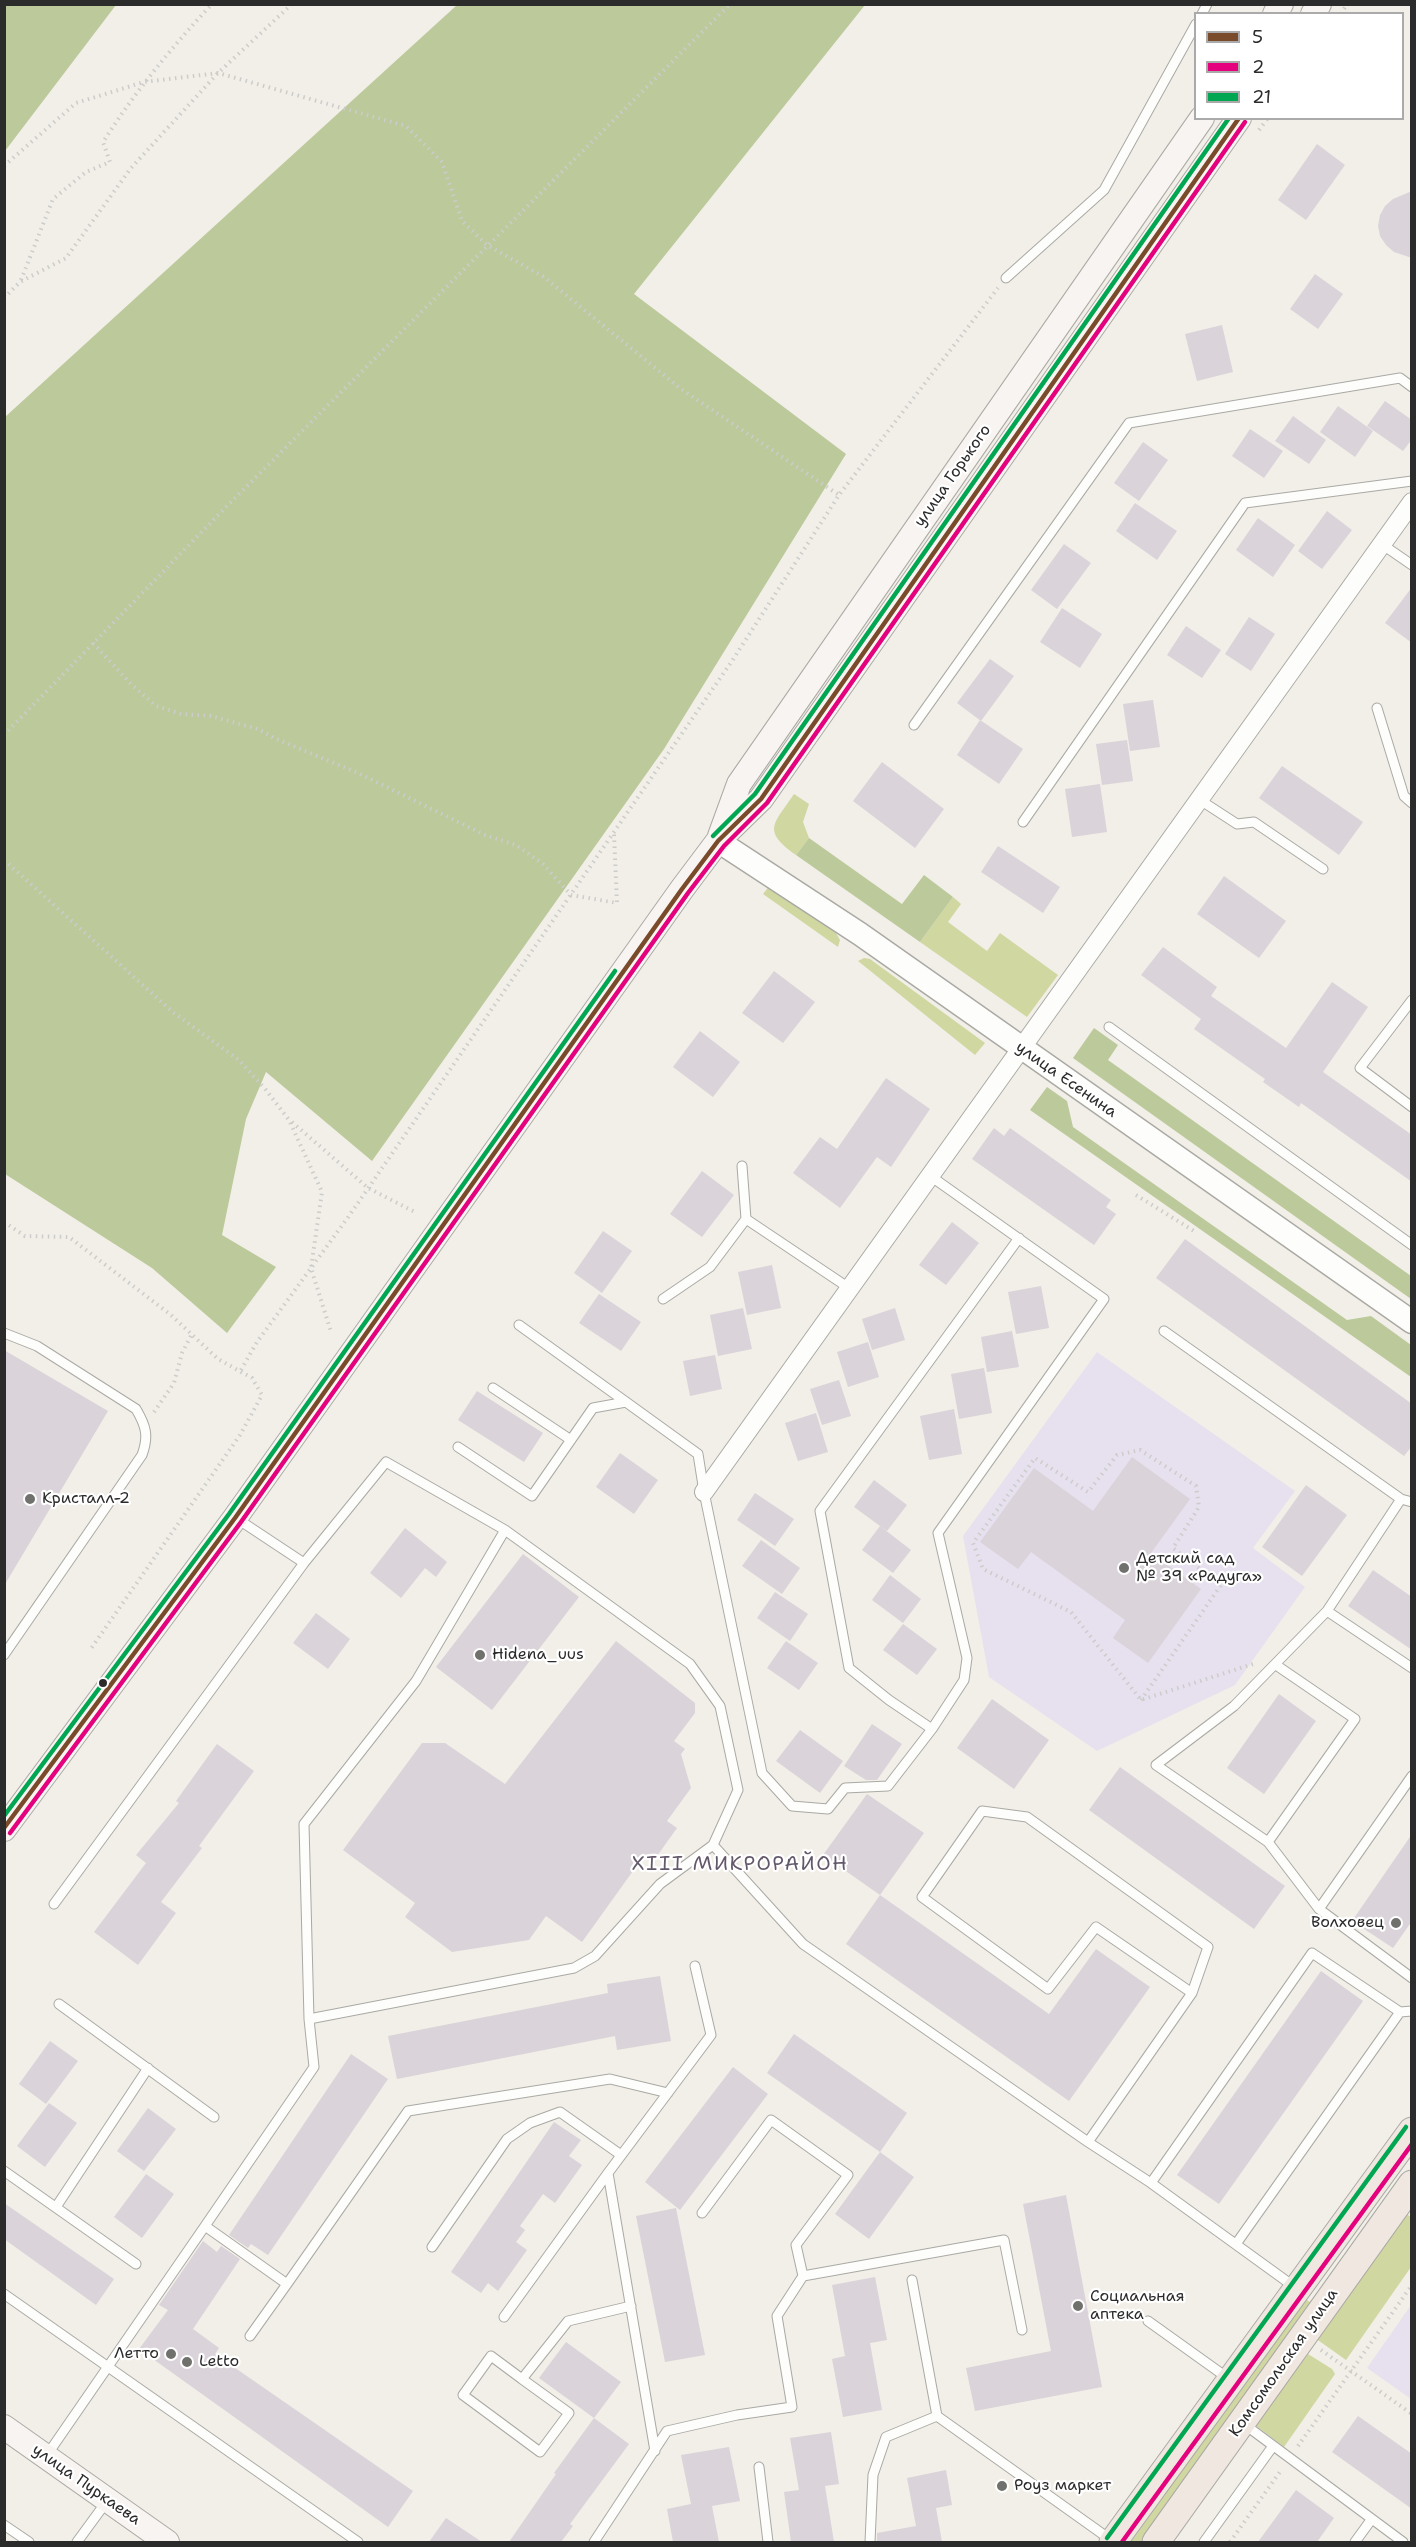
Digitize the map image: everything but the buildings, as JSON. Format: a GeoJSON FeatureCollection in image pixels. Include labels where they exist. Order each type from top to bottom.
{"type":"FeatureCollection","features":[{"type":"Feature","properties":{"kind":"main road","name":"улица Горького"},"geometry":{"type":"LineString","coordinates":[[718,841],[739,784],[1201,120]]}},
{"type":"Feature","properties":{"kind":"main road","name":"улица Горького"},"geometry":{"type":"LineString","coordinates":[[4,1829],[235,1518],[718,841],[761,799],[1238,120]]}},
{"type":"Feature","properties":{"kind":"main road","name":"Комсомольская улица"},"geometry":{"type":"LineString","coordinates":[[1113,2542],[1412,2130]]}},
{"type":"Feature","properties":{"kind":"main road","name":"Комсомольская улица"},"geometry":{"type":"LineString","coordinates":[[1156,2542],[1412,2184]]}},
{"type":"Feature","properties":{"kind":"main road","name":"улица Пуркаева"},"geometry":{"type":"LineString","coordinates":[[4,2427],[167,2542]]}},
{"type":"Feature","properties":{"kind":"street"},"geometry":{"type":"LineString","coordinates":[[704,1492],[1412,502]]}},
{"type":"Feature","properties":{"kind":"street","name":"улица Есенина"},"geometry":{"type":"LineString","coordinates":[[718,841],[860,934],[1412,1322]]}},
{"type":"Feature","properties":{"kind":"lane"},"geometry":{"type":"LineString","coordinates":[[1006,278],[1104,190],[1194,28]]}},
{"type":"Feature","properties":{"kind":"lane"},"geometry":{"type":"LineString","coordinates":[[914,725],[1129,423],[1400,378],[1412,387]]}},
{"type":"Feature","properties":{"kind":"lane"},"geometry":{"type":"LineString","coordinates":[[1023,822],[1245,503],[1412,481]]}},
{"type":"Feature","properties":{"kind":"lane"},"geometry":{"type":"LineString","coordinates":[[1383,545],[1412,565]]}},
{"type":"Feature","properties":{"kind":"lane"},"geometry":{"type":"LineString","coordinates":[[1377,708],[1404,796],[1412,803]]}},
{"type":"Feature","properties":{"kind":"lane"},"geometry":{"type":"LineString","coordinates":[[1200,800],[1237,824],[1254,822],[1323,869]]}},
{"type":"Feature","properties":{"kind":"lane"},"geometry":{"type":"LineString","coordinates":[[1412,1000],[1360,1068],[1412,1107]]}},
{"type":"Feature","properties":{"kind":"lane"},"geometry":{"type":"LineString","coordinates":[[1109,1027],[1412,1245]]}},
{"type":"Feature","properties":{"kind":"lane"},"geometry":{"type":"LineString","coordinates":[[663,1299],[710,1267],[746,1219],[742,1166]]}},
{"type":"Feature","properties":{"kind":"lane"},"geometry":{"type":"LineString","coordinates":[[519,1325],[698,1454],[762,1773],[792,1806],[828,1809],[845,1788],[888,1786],[932,1729],[964,1680],[967,1658],[938,1533],[1104,1299],[929,1175]]}},
{"type":"Feature","properties":{"kind":"lane"},"geometry":{"type":"LineString","coordinates":[[746,1219],[849,1288]]}},
{"type":"Feature","properties":{"kind":"lane"},"geometry":{"type":"LineString","coordinates":[[932,1729],[889,1700],[849,1668],[820,1510],[1019,1238]]}},
{"type":"Feature","properties":{"kind":"lane"},"geometry":{"type":"LineString","coordinates":[[1164,1330],[1401,1499],[1412,1502]]}},
{"type":"Feature","properties":{"kind":"lane"},"geometry":{"type":"LineString","coordinates":[[4,1333],[37,1346],[136,1409],[145,1426],[148,1441],[142,1455],[4,1655]]}},
{"type":"Feature","properties":{"kind":"lane"},"geometry":{"type":"LineString","coordinates":[[493,1388],[571,1440]]}},
{"type":"Feature","properties":{"kind":"lane"},"geometry":{"type":"LineString","coordinates":[[458,1447],[532,1496],[593,1408],[626,1402]]}},
{"type":"Feature","properties":{"kind":"lane"},"geometry":{"type":"LineString","coordinates":[[54,1904],[304,1563],[386,1462],[505,1530],[690,1664],[720,1706],[738,1790],[713,1845],[660,1884],[595,1956],[574,1968],[309,2019]]}},
{"type":"Feature","properties":{"kind":"lane"},"geometry":{"type":"LineString","coordinates":[[1401,1499],[1327,1611],[1234,1706],[1156,1765],[1268,1842],[1319,1909],[1412,1978]]}},
{"type":"Feature","properties":{"kind":"lane"},"geometry":{"type":"LineString","coordinates":[[235,1518],[304,1563]]}},
{"type":"Feature","properties":{"kind":"lane"},"geometry":{"type":"LineString","coordinates":[[46,2457],[314,2067],[309,2019],[304,1824],[416,1681],[505,1530]]}},
{"type":"Feature","properties":{"kind":"lane"},"geometry":{"type":"LineString","coordinates":[[1327,1611],[1412,1668]]}},
{"type":"Feature","properties":{"kind":"lane"},"geometry":{"type":"LineString","coordinates":[[1268,1842],[1355,1719],[1276,1665]]}},
{"type":"Feature","properties":{"kind":"lane"},"geometry":{"type":"LineString","coordinates":[[1319,1909],[1412,1776]]}},
{"type":"Feature","properties":{"kind":"lane"},"geometry":{"type":"LineString","coordinates":[[1088,2142],[1192,1993],[1208,1947],[1027,1817],[982,1811],[922,1897],[1048,1989],[1096,1927],[1192,1993]]}},
{"type":"Feature","properties":{"kind":"lane"},"geometry":{"type":"LineString","coordinates":[[713,1845],[803,1944],[1088,2142],[1151,2183],[1298,2289]]}},
{"type":"Feature","properties":{"kind":"lane"},"geometry":{"type":"LineString","coordinates":[[1151,2183],[1312,1953],[1400,2012],[1412,2011]]}},
{"type":"Feature","properties":{"kind":"lane"},"geometry":{"type":"LineString","coordinates":[[504,2317],[711,2035],[695,1966]]}},
{"type":"Feature","properties":{"kind":"lane"},"geometry":{"type":"LineString","coordinates":[[59,2004],[214,2117]]}},
{"type":"Feature","properties":{"kind":"lane"},"geometry":{"type":"LineString","coordinates":[[1236,2244],[1400,2012]]}},
{"type":"Feature","properties":{"kind":"lane"},"geometry":{"type":"LineString","coordinates":[[56,2207],[148,2068]]}},
{"type":"Feature","properties":{"kind":"lane"},"geometry":{"type":"LineString","coordinates":[[250,2336],[408,2111],[610,2079],[668,2092]]}},
{"type":"Feature","properties":{"kind":"lane"},"geometry":{"type":"LineString","coordinates":[[432,2247],[507,2139],[530,2123],[560,2112],[621,2156]]}},
{"type":"Feature","properties":{"kind":"lane"},"geometry":{"type":"LineString","coordinates":[[594,2542],[668,2431],[737,2415],[792,2407],[777,2316],[803,2276],[796,2245],[848,2175],[771,2120],[702,2213]]}},
{"type":"Feature","properties":{"kind":"lane"},"geometry":{"type":"LineString","coordinates":[[4,2171],[136,2264]]}},
{"type":"Feature","properties":{"kind":"lane"},"geometry":{"type":"LineString","coordinates":[[608,2173],[655,2451]]}},
{"type":"Feature","properties":{"kind":"lane"},"geometry":{"type":"LineString","coordinates":[[205,2226],[287,2284]]}},
{"type":"Feature","properties":{"kind":"lane"},"geometry":{"type":"LineString","coordinates":[[803,2276],[1004,2240],[1022,2330]]}},
{"type":"Feature","properties":{"kind":"lane"},"geometry":{"type":"LineString","coordinates":[[912,2280],[937,2416],[1113,2542]]}},
{"type":"Feature","properties":{"kind":"lane"},"geometry":{"type":"LineString","coordinates":[[4,2294],[358,2542]]}},
{"type":"Feature","properties":{"kind":"lane"},"geometry":{"type":"LineString","coordinates":[[522,2379],[568,2321],[631,2306]]}},
{"type":"Feature","properties":{"kind":"lane"},"geometry":{"type":"LineString","coordinates":[[1148,2321],[1231,2381]]}},
{"type":"Feature","properties":{"kind":"lane"},"geometry":{"type":"LineString","coordinates":[[491,2356],[522,2379],[569,2413],[540,2452],[464,2395],[491,2356]]}},
{"type":"Feature","properties":{"kind":"lane"},"geometry":{"type":"LineString","coordinates":[[870,2542],[873,2475],[886,2437],[937,2416]]}},
{"type":"Feature","properties":{"kind":"lane"},"geometry":{"type":"LineString","coordinates":[[1242,2423],[1403,2542]]}},
{"type":"Feature","properties":{"kind":"lane"},"geometry":{"type":"LineString","coordinates":[[1204,2542],[1273,2446]]}},
{"type":"Feature","properties":{"kind":"lane"},"geometry":{"type":"LineString","coordinates":[[759,2467],[768,2542]]}},
{"type":"Feature","properties":{"kind":"lane"},"geometry":{"type":"LineString","coordinates":[[77,2542],[107,2500]]}},
{"type":"Feature","properties":{"kind":"lane"},"geometry":{"type":"LineString","coordinates":[[1355,2542],[1371,2520]]}},
{"type":"Feature","properties":{"kind":"lane"},"geometry":{"type":"LineString","coordinates":[[4,2525],[29,2542]]}},
{"type":"Feature","properties":{"kind":"path"},"geometry":{"type":"LineString","coordinates":[[20,282],[53,199],[86,172],[110,162],[103,142],[144,82],[212,4]]}},
{"type":"Feature","properties":{"kind":"path"},"geometry":{"type":"LineString","coordinates":[[4,298],[20,282],[66,258],[131,168],[218,73],[292,4]]}},
{"type":"Feature","properties":{"kind":"path"},"geometry":{"type":"LineString","coordinates":[[4,735],[487,245],[730,4]]}},
{"type":"Feature","properties":{"kind":"path"},"geometry":{"type":"LineString","coordinates":[[4,166],[76,103],[144,82],[218,73],[406,126],[442,162],[462,221],[487,245],[544,277],[681,389],[839,495]]}},
{"type":"Feature","properties":{"kind":"path"},"geometry":{"type":"LineString","coordinates":[[241,1370],[257,1342],[368,1188],[732,661],[839,495],[1006,278]]}},
{"type":"Feature","properties":{"kind":"path"},"geometry":{"type":"LineString","coordinates":[[93,643],[131,684],[156,706],[168,711],[211,716],[258,729],[358,773],[485,835],[516,845],[543,864],[571,895],[617,903],[614,832]]}},
{"type":"Feature","properties":{"kind":"path"},"geometry":{"type":"LineString","coordinates":[[4,860],[174,1013],[239,1060],[289,1120],[368,1188],[417,1213]]}},
{"type":"Feature","properties":{"kind":"path"},"geometry":{"type":"LineString","coordinates":[[289,1120],[322,1192],[311,1268],[331,1332]]}},
{"type":"Feature","properties":{"kind":"path"},"geometry":{"type":"LineString","coordinates":[[1136,1195],[1194,1231]]}},
{"type":"Feature","properties":{"kind":"path"},"geometry":{"type":"LineString","coordinates":[[5,1223],[26,1236],[69,1237],[149,1300],[171,1314],[218,1359],[252,1378],[261,1395],[240,1435],[90,1650]]}},
{"type":"Feature","properties":{"kind":"path"},"geometry":{"type":"LineString","coordinates":[[145,1426],[174,1383],[182,1353],[192,1334]]}},
{"type":"Feature","properties":{"kind":"path"},"geometry":{"type":"LineString","coordinates":[[1140,1450],[1196,1486],[1199,1507],[1173,1548],[1221,1585],[1141,1700],[1071,1612],[983,1569],[974,1543],[1035,1458],[1088,1492],[1117,1455],[1140,1450]]}},
{"type":"Feature","properties":{"kind":"path"},"geometry":{"type":"LineString","coordinates":[[1141,1700],[1288,1653]]}},
{"type":"Feature","properties":{"kind":"path"},"geometry":{"type":"LineString","coordinates":[[1230,2542],[1412,2285]]}},
{"type":"Feature","properties":{"kind":"path"},"geometry":{"type":"LineString","coordinates":[[1313,2344],[1412,2414]]}},
{"type":"Feature","properties":{"kind":"shaded area","name":"Детский сад № 39 «Радуга»"},"geometry":{"type":"Polygon","coordinates":[[[1097,1352],[1295,1491],[1253,1548],[1305,1587],[1235,1685],[1097,1751],[989,1677],[963,1536],[1097,1352]]]}},
{"type":"Feature","properties":{"kind":"shaded area"},"geometry":{"type":"Polygon","coordinates":[[[1411,2305],[1411,2399],[1367,2368],[1411,2305]]]}},
{"type":"Feature","properties":{"kind":"green space"},"geometry":{"type":"Polygon","coordinates":[[[4,5],[116,5],[5,151],[4,5]]]}},
{"type":"Feature","properties":{"kind":"green space"},"geometry":{"type":"Polygon","coordinates":[[[457,5],[865,5],[634,294],[846,454],[664,749],[372,1161],[266,1072],[246,1119],[222,1235],[276,1267],[227,1333],[152,1268],[5,1174],[5,417],[457,5]]]}},
{"type":"Feature","properties":{"kind":"green space"},"geometry":{"type":"Polygon","coordinates":[[[794,794],[809,804],[803,822],[809,838],[796,855],[778,839],[774,826],[794,794]]]}},
{"type":"Feature","properties":{"kind":"green space"},"geometry":{"type":"Polygon","coordinates":[[[809,838],[902,904],[924,875],[953,897],[920,942],[796,855],[809,838]]]}},
{"type":"Feature","properties":{"kind":"green space"},"geometry":{"type":"Polygon","coordinates":[[[770,885],[836,933],[840,940],[838,947],[763,894],[770,885]]]}},
{"type":"Feature","properties":{"kind":"green space"},"geometry":{"type":"Polygon","coordinates":[[[953,897],[961,904],[948,922],[987,951],[1000,933],[1058,975],[1027,1017],[920,942],[953,897]]]}},
{"type":"Feature","properties":{"kind":"green space"},"geometry":{"type":"Polygon","coordinates":[[[864,958],[870,959],[985,1043],[975,1055],[858,961],[864,958]]]}},
{"type":"Feature","properties":{"kind":"green space"},"geometry":{"type":"Polygon","coordinates":[[[1094,1028],[1118,1045],[1108,1060],[1411,1276],[1411,1299],[1073,1058],[1094,1028]]]}},
{"type":"Feature","properties":{"kind":"green space"},"geometry":{"type":"Polygon","coordinates":[[[1047,1087],[1067,1101],[1073,1127],[1347,1320],[1371,1316],[1411,1345],[1411,1377],[1030,1110],[1047,1087]]]}},
{"type":"Feature","properties":{"kind":"green space"},"geometry":{"type":"Polygon","coordinates":[[[1405,2213],[1411,2217],[1411,2267],[1346,2360],[1315,2338],[1405,2213]]]}},
{"type":"Feature","properties":{"kind":"green space"},"geometry":{"type":"Polygon","coordinates":[[[1304,2298],[1311,2303],[1143,2542],[1131,2542],[1304,2298]]]}},
{"type":"Feature","properties":{"kind":"green space"},"geometry":{"type":"Polygon","coordinates":[[[1308,2354],[1332,2369],[1335,2374],[1284,2447],[1255,2425],[1308,2354]]]}},
{"type":"Feature","properties":{"kind":"transit line","name":"21"},"geometry":{"type":"LineString","coordinates":[[713,836],[755,794],[1228,120]]}},
{"type":"Feature","properties":{"kind":"transit line","name":"5"},"geometry":{"type":"LineString","coordinates":[[4,1828],[235,1518],[682,889],[718,841],[761,799],[1238,120]]}},
{"type":"Feature","properties":{"kind":"transit line","name":"2"},"geometry":{"type":"LineString","coordinates":[[10,1833],[241,1522],[688,893],[724,846],[767,803],[1245,122]]}},
{"type":"Feature","properties":{"kind":"transit line","name":"21"},"geometry":{"type":"LineString","coordinates":[[4,1816],[229,1514],[615,971]]}},
{"type":"Feature","properties":{"kind":"transit line","name":"21"},"geometry":{"type":"LineString","coordinates":[[1107,2538],[1406,2127]]}},
{"type":"Feature","properties":{"kind":"transit line","name":"2"},"geometry":{"type":"LineString","coordinates":[[1122,2542],[1412,2144]]}},
{"type":"Feature","properties":{"kind":"place","name":"Кристалл-2"},"geometry":{"type":"Point","coordinates":[30,1499]}},
{"type":"Feature","properties":{"kind":"place","name":"Детский сад № 39 «Радуга»"},"geometry":{"type":"Point","coordinates":[1124,1568]}},
{"type":"Feature","properties":{"kind":"place","name":"Hidena_uus"},"geometry":{"type":"Point","coordinates":[480,1655]}},
{"type":"Feature","properties":{"kind":"place","name":"Волховец"},"geometry":{"type":"Point","coordinates":[1396,1923]}},
{"type":"Feature","properties":{"kind":"place","name":"Социальная аптека"},"geometry":{"type":"Point","coordinates":[1078,2306]}},
{"type":"Feature","properties":{"kind":"place","name":"Летто"},"geometry":{"type":"Point","coordinates":[171,2354]}},
{"type":"Feature","properties":{"kind":"place","name":"Letto"},"geometry":{"type":"Point","coordinates":[187,2362]}},
{"type":"Feature","properties":{"kind":"place","name":"Роуз маркет"},"geometry":{"type":"Point","coordinates":[1002,2486]}},
{"type":"Feature","properties":{"kind":"district","name":"XIII МИКРОРАЙОН"},"geometry":{"type":"Point","coordinates":[740,1865]}}]}
